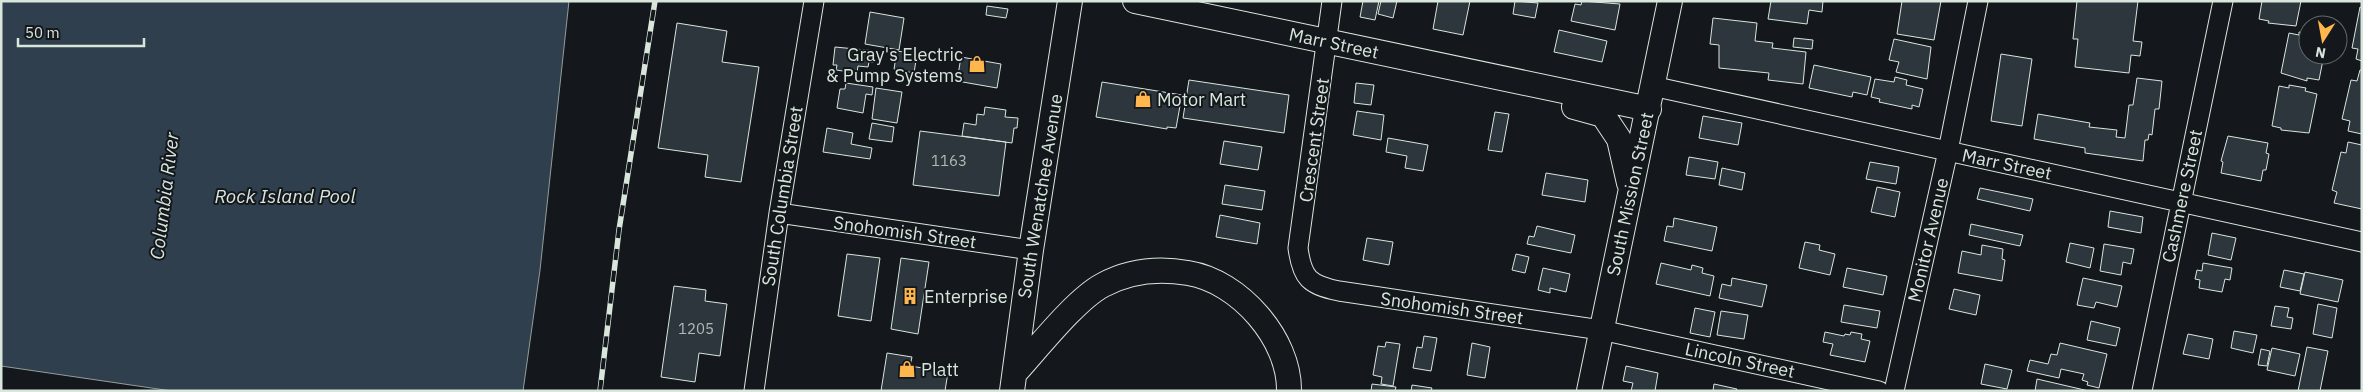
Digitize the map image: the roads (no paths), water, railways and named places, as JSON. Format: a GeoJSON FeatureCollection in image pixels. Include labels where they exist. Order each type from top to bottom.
{"type":"FeatureCollection","features":[{"type":"Feature","properties":{"kind":"main road","name":"South Wenatchee Avenue"},"geometry":{"type":"LineString","coordinates":[[1013,382],[1031,250],[1070,1]]}},
{"type":"Feature","properties":{"kind":"main road","name":"Marr Street"},"geometry":{"type":"LineString","coordinates":[[1135,1],[1532,86],[1649,109]]}},
{"type":"Feature","properties":{"kind":"main road","name":"South Mission Street"},"geometry":{"type":"LineString","coordinates":[[1588,389],[1649,109],[1670,1]]}},
{"type":"Feature","properties":{"kind":"main road","name":"Marr Street"},"geometry":{"type":"LineString","coordinates":[[1532,86],[1543,99],[1603,115],[1619,139],[1630,191]]}},
{"type":"Feature","properties":{"kind":"main road"},"geometry":{"type":"LineString","coordinates":[[1013,382],[1076,307],[1102,285],[1129,273],[1160,271],[1189,273],[1212,281],[1235,295],[1260,316],[1279,346],[1289,379],[1289,391]]}},
{"type":"Feature","properties":{"kind":"street","name":"South Columbia Street"},"geometry":{"type":"LineString","coordinates":[[754,391],[779,213],[814,1]]}},
{"type":"Feature","properties":{"kind":"street","name":"Crescent Street"},"geometry":{"type":"LineString","coordinates":[[1306,277],[1298,248],[1328,42],[1332,1]]}},
{"type":"Feature","properties":{"kind":"street","name":"Monitor Avenue"},"geometry":{"type":"LineString","coordinates":[[1894,391],[1948,151],[1978,1]]}},
{"type":"Feature","properties":{"kind":"street","name":"Cashmere Street"},"geometry":{"type":"LineString","coordinates":[[2142,391],[2223,1]]}},
{"type":"Feature","properties":{"kind":"street","name":"Marr Street"},"geometry":{"type":"LineString","coordinates":[[1652,86],[2362,242]]}},
{"type":"Feature","properties":{"kind":"street","name":"Snohomish Street"},"geometry":{"type":"LineString","coordinates":[[779,213],[1031,250]]}},
{"type":"Feature","properties":{"kind":"street","name":"Snohomish Street"},"geometry":{"type":"LineString","coordinates":[[1306,277],[1314,284],[1339,291],[1601,330]]}},
{"type":"Feature","properties":{"kind":"street","name":"Lincoln Street"},"geometry":{"type":"LineString","coordinates":[[1601,330],[1879,391]]}},
{"type":"Feature","properties":{"kind":"water","name":"Rock Island Pool"},"geometry":{"type":"Polygon","coordinates":[[[1,1],[569,1],[540,270],[523,391],[1,391],[1,1]]]}},
{"type":"Feature","properties":{"kind":"railway"},"geometry":{"type":"LineString","coordinates":[[600,391],[619,230],[655,1]]}},
{"type":"Feature","properties":{"kind":"place","name":"Gray's Electric & Pump Systems"},"geometry":{"type":"Point","coordinates":[977,64]}},
{"type":"Feature","properties":{"kind":"place","name":"Motor Mart"},"geometry":{"type":"Point","coordinates":[1143,99]}},
{"type":"Feature","properties":{"kind":"place","name":"Enterprise"},"geometry":{"type":"Point","coordinates":[910,296]}},
{"type":"Feature","properties":{"kind":"place","name":"Platt"},"geometry":{"type":"Point","coordinates":[907,369]}},
{"type":"Feature","properties":{"kind":"water label","name":"Columbia River"},"geometry":{"type":"Point","coordinates":[164,196]}}]}
